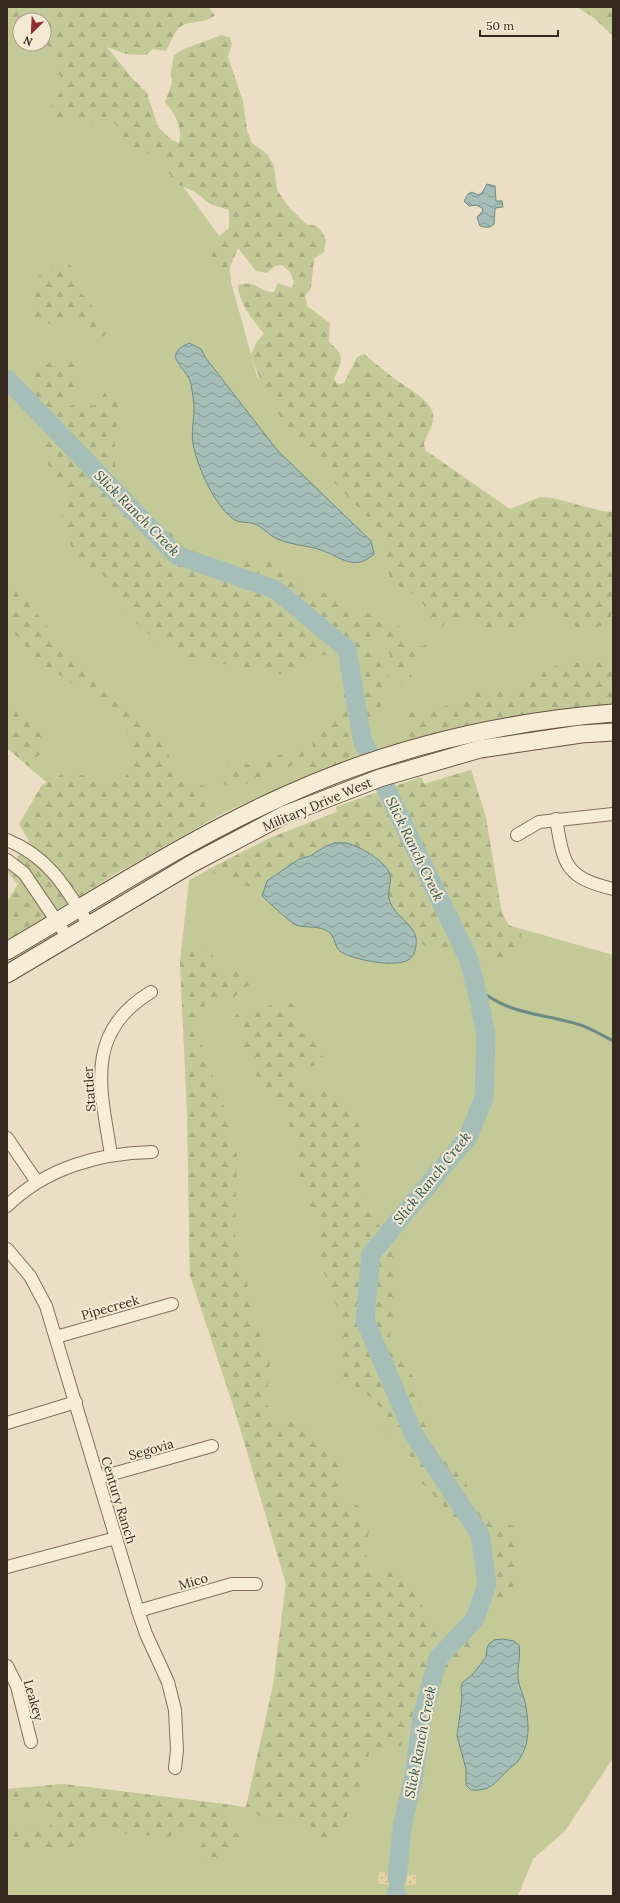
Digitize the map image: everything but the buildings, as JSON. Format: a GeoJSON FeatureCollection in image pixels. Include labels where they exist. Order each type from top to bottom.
{"type":"FeatureCollection","features":[{"type":"Feature","properties":{"kind":"main road","name":"Military Drive West"},"geometry":{"type":"LineString","coordinates":[[7,951],[217,830],[284,796],[317,782],[421,747],[460,736],[537,722],[613,713]]}},
{"type":"Feature","properties":{"kind":"main road","name":"Military Drive West"},"geometry":{"type":"LineString","coordinates":[[7,974],[238,839],[284,815],[380,778],[480,749],[581,734],[613,732]]}},
{"type":"Feature","properties":{"kind":"street"},"geometry":{"type":"LineString","coordinates":[[517,835],[539,822],[613,814]]}},
{"type":"Feature","properties":{"kind":"street"},"geometry":{"type":"LineString","coordinates":[[556,819],[561,851],[568,865],[578,877],[592,884],[613,889]]}},
{"type":"Feature","properties":{"kind":"street"},"geometry":{"type":"LineString","coordinates":[[7,840],[24,847],[49,867],[89,925]]}},
{"type":"Feature","properties":{"kind":"street"},"geometry":{"type":"LineString","coordinates":[[24,873],[39,858]]}},
{"type":"Feature","properties":{"kind":"street"},"geometry":{"type":"LineString","coordinates":[[7,860],[24,873],[68,938]]}},
{"type":"Feature","properties":{"kind":"street","name":"Stattler"},"geometry":{"type":"LineString","coordinates":[[112,1155],[101,1092],[100,1072],[103,1053],[110,1034],[120,1018],[132,1006],[151,992]]}},
{"type":"Feature","properties":{"kind":"street"},"geometry":{"type":"LineString","coordinates":[[7,1138],[37,1182]]}},
{"type":"Feature","properties":{"kind":"street"},"geometry":{"type":"LineString","coordinates":[[7,1206],[37,1182],[68,1167],[112,1155],[152,1152]]}},
{"type":"Feature","properties":{"kind":"street","name":"Century Ranch"},"geometry":{"type":"LineString","coordinates":[[7,1249],[19,1262],[39,1290],[46,1306],[138,1611],[146,1634],[168,1682],[175,1710],[177,1732],[175,1768]]}},
{"type":"Feature","properties":{"kind":"street","name":"Pipecreek"},"geometry":{"type":"LineString","coordinates":[[56,1337],[172,1304]]}},
{"type":"Feature","properties":{"kind":"street"},"geometry":{"type":"LineString","coordinates":[[7,1423],[76,1402]]}},
{"type":"Feature","properties":{"kind":"street","name":"Segovia"},"geometry":{"type":"LineString","coordinates":[[98,1478],[212,1446]]}},
{"type":"Feature","properties":{"kind":"street"},"geometry":{"type":"LineString","coordinates":[[7,1567],[116,1538]]}},
{"type":"Feature","properties":{"kind":"street","name":"Mico"},"geometry":{"type":"LineString","coordinates":[[138,1611],[232,1584],[256,1584]]}},
{"type":"Feature","properties":{"kind":"street","name":"Leakey"},"geometry":{"type":"LineString","coordinates":[[7,1666],[18,1686],[31,1742]]}},
{"type":"Feature","properties":{"kind":"green space"},"geometry":{"type":"Polygon","coordinates":[[[7,7],[69,7],[152,113],[182,185],[228,248],[231,282],[257,376],[542,606],[613,562],[613,700],[405,738],[405,742],[356,755],[225,812],[117,873],[52,787],[7,748],[7,7]]]}},
{"type":"Feature","properties":{"kind":"green space"},"geometry":{"type":"Polygon","coordinates":[[[7,7],[24,7],[34,12],[12,12],[12,48],[7,47],[7,7]]]}},
{"type":"Feature","properties":{"kind":"green space"},"geometry":{"type":"Polygon","coordinates":[[[45,7],[208,7],[215,15],[206,20],[182,26],[176,31],[166,51],[153,49],[146,55],[126,54],[107,47],[131,77],[147,93],[158,127],[172,140],[179,143],[179,126],[172,111],[165,102],[172,83],[171,72],[174,55],[186,48],[222,35],[230,38],[232,44],[228,57],[243,101],[247,130],[252,143],[267,154],[274,166],[277,190],[288,206],[307,225],[319,228],[326,240],[324,252],[314,259],[311,288],[305,296],[307,306],[330,323],[329,342],[338,351],[341,358],[341,363],[334,378],[337,384],[344,383],[357,357],[364,354],[428,404],[433,414],[433,422],[424,443],[425,450],[510,509],[540,497],[553,498],[602,511],[613,512],[613,603],[611,604],[612,611],[607,622],[597,627],[578,629],[556,610],[549,609],[540,612],[515,628],[494,630],[478,628],[471,621],[452,619],[446,621],[442,628],[435,627],[428,620],[425,606],[421,601],[412,593],[393,584],[386,564],[388,543],[380,530],[323,470],[288,427],[272,403],[260,379],[251,354],[257,341],[264,334],[251,318],[244,305],[238,285],[249,284],[274,292],[278,283],[292,288],[294,282],[290,272],[282,265],[275,266],[267,273],[256,271],[238,248],[228,272],[224,274],[213,260],[209,244],[229,228],[229,210],[210,204],[195,192],[175,183],[167,169],[155,156],[128,146],[113,120],[79,124],[66,119],[53,120],[49,109],[57,96],[66,87],[55,66],[59,51],[52,48],[52,12],[45,12],[45,7]]]}},
{"type":"Feature","properties":{"kind":"green space"},"geometry":{"type":"Polygon","coordinates":[[[577,7],[613,7],[613,36],[594,18],[577,7]]]}},
{"type":"Feature","properties":{"kind":"green space"},"geometry":{"type":"Polygon","coordinates":[[[59,260],[75,268],[76,290],[89,299],[95,314],[105,319],[109,329],[103,337],[75,316],[58,326],[27,318],[33,299],[32,282],[59,260]]]}},
{"type":"Feature","properties":{"kind":"green space"},"geometry":{"type":"Polygon","coordinates":[[[59,359],[74,362],[80,367],[75,386],[57,401],[54,408],[58,411],[81,402],[88,401],[93,406],[99,403],[107,388],[114,387],[117,391],[120,407],[115,436],[115,465],[129,499],[140,514],[170,532],[189,555],[198,559],[262,562],[279,559],[298,575],[308,587],[331,595],[348,608],[389,618],[399,626],[404,638],[421,647],[430,643],[434,648],[429,658],[416,660],[411,663],[410,670],[412,679],[406,685],[401,682],[397,676],[386,645],[375,637],[373,646],[374,653],[388,675],[389,686],[378,710],[371,751],[304,778],[313,747],[312,735],[327,723],[339,708],[344,697],[346,673],[343,665],[338,659],[330,656],[314,655],[303,660],[291,671],[279,674],[239,666],[203,662],[183,656],[162,644],[143,629],[120,604],[108,579],[91,571],[79,559],[71,546],[62,523],[64,500],[63,489],[62,485],[47,463],[44,455],[32,388],[33,379],[38,371],[46,365],[59,359]]]}},
{"type":"Feature","properties":{"kind":"green space"},"geometry":{"type":"Polygon","coordinates":[[[7,574],[43,621],[73,655],[137,711],[153,728],[164,745],[178,776],[207,787],[203,824],[117,873],[7,942],[7,902],[18,884],[7,872],[29,841],[19,824],[42,785],[65,773],[109,779],[123,779],[134,768],[136,757],[129,736],[115,717],[65,678],[33,659],[23,643],[7,626],[7,574]]]}},
{"type":"Feature","properties":{"kind":"green space"},"geometry":{"type":"Polygon","coordinates":[[[613,662],[613,707],[458,729],[405,742],[407,716],[416,709],[438,708],[448,705],[496,685],[521,693],[525,691],[537,675],[544,670],[553,667],[574,663],[613,662]]]}},
{"type":"Feature","properties":{"kind":"green space"},"geometry":{"type":"Polygon","coordinates":[[[7,700],[25,720],[42,731],[44,749],[29,767],[7,748],[7,700]]]}},
{"type":"Feature","properties":{"kind":"green space"},"geometry":{"type":"Polygon","coordinates":[[[300,749],[304,753],[304,756],[276,774],[254,782],[232,785],[222,784],[223,772],[229,764],[257,763],[300,749]]]}},
{"type":"Feature","properties":{"kind":"green space"},"geometry":{"type":"Polygon","coordinates":[[[471,770],[486,818],[501,909],[508,925],[613,955],[613,1758],[565,1831],[533,1859],[518,1896],[7,1896],[7,1789],[63,1784],[246,1807],[273,1686],[286,1584],[236,1414],[190,1275],[187,1111],[180,961],[189,880],[270,838],[337,812],[336,807],[421,777],[424,784],[471,770]]]}},
{"type":"Feature","properties":{"kind":"green space"},"geometry":{"type":"Polygon","coordinates":[[[471,770],[486,818],[501,909],[508,925],[522,930],[520,943],[512,956],[498,959],[478,944],[441,949],[423,945],[411,928],[393,909],[388,897],[390,875],[335,843],[326,846],[310,856],[299,859],[267,881],[264,887],[244,886],[207,870],[270,838],[337,812],[336,807],[421,777],[424,784],[471,770]]]}},
{"type":"Feature","properties":{"kind":"green space"},"geometry":{"type":"Polygon","coordinates":[[[196,946],[209,948],[215,959],[218,973],[237,968],[248,971],[251,983],[230,1000],[213,999],[201,1009],[197,1024],[200,1041],[225,1109],[237,1155],[235,1238],[246,1273],[251,1316],[270,1356],[267,1405],[278,1418],[295,1418],[317,1430],[340,1467],[337,1496],[359,1506],[370,1530],[362,1549],[372,1565],[411,1579],[423,1608],[427,1625],[447,1628],[462,1619],[470,1632],[470,1656],[457,1666],[421,1675],[415,1693],[411,1732],[400,1746],[369,1754],[363,1781],[355,1793],[344,1824],[330,1839],[317,1837],[309,1824],[298,1818],[287,1825],[272,1824],[246,1807],[273,1686],[286,1584],[236,1414],[190,1275],[187,1111],[180,961],[185,952],[196,946]]]}},
{"type":"Feature","properties":{"kind":"green space"},"geometry":{"type":"Polygon","coordinates":[[[279,998],[294,1005],[294,1027],[314,1041],[325,1061],[303,1070],[294,1081],[309,1099],[326,1088],[340,1095],[359,1125],[366,1147],[362,1166],[361,1184],[373,1215],[391,1246],[400,1271],[390,1336],[397,1352],[413,1377],[427,1431],[446,1458],[463,1476],[472,1497],[498,1520],[514,1526],[517,1569],[510,1600],[497,1605],[489,1601],[487,1589],[479,1582],[474,1570],[473,1545],[427,1487],[416,1480],[411,1458],[399,1437],[382,1428],[379,1406],[362,1390],[346,1381],[338,1368],[343,1323],[317,1254],[318,1228],[298,1171],[293,1134],[276,1099],[260,1085],[233,1019],[241,1010],[262,1011],[279,998]]]}},
{"type":"Feature","properties":{"kind":"green space"},"geometry":{"type":"Polygon","coordinates":[[[63,1784],[233,1805],[230,1827],[244,1840],[215,1861],[203,1862],[196,1854],[207,1837],[199,1829],[182,1826],[170,1837],[119,1833],[100,1827],[78,1844],[63,1849],[33,1849],[7,1846],[7,1823],[45,1830],[50,1827],[51,1814],[46,1805],[35,1813],[27,1812],[7,1799],[7,1789],[63,1784]]]}},
{"type":"Feature","properties":{"kind":"sand"},"geometry":{"type":"Polygon","coordinates":[[[379,1872],[416,1875],[416,1885],[378,1884],[379,1872]]]}},
{"type":"Feature","properties":{"kind":"water"},"geometry":{"type":"Polygon","coordinates":[[[487,184],[495,186],[496,201],[502,201],[503,207],[495,208],[494,224],[489,227],[480,226],[477,217],[483,211],[482,208],[476,205],[469,206],[464,201],[468,194],[472,192],[478,195],[482,193],[487,184]]]}},
{"type":"Feature","properties":{"kind":"water"},"geometry":{"type":"Polygon","coordinates":[[[189,343],[201,349],[205,357],[277,450],[371,541],[374,554],[360,562],[348,561],[315,548],[278,539],[257,525],[237,521],[225,512],[207,484],[198,463],[193,444],[192,435],[194,405],[191,384],[189,378],[176,358],[176,353],[180,348],[189,343]]]}},
{"type":"Feature","properties":{"kind":"water"},"geometry":{"type":"Polygon","coordinates":[[[335,843],[348,843],[361,849],[373,856],[388,870],[390,875],[389,899],[392,907],[408,924],[416,938],[415,951],[412,957],[406,961],[399,963],[373,962],[347,955],[339,950],[331,934],[327,931],[319,928],[294,924],[262,896],[267,881],[299,859],[310,856],[326,846],[335,843]]]}},
{"type":"Feature","properties":{"kind":"water"},"geometry":{"type":"Polygon","coordinates":[[[502,1639],[514,1641],[519,1645],[520,1653],[518,1678],[525,1702],[528,1725],[527,1740],[518,1761],[492,1786],[484,1789],[471,1790],[466,1785],[466,1769],[457,1736],[462,1699],[461,1687],[462,1683],[473,1674],[486,1657],[489,1644],[494,1640],[502,1639]]]}},
{"type":"Feature","properties":{"kind":"waterway","name":"Slick Ranch Creek"},"geometry":{"type":"LineString","coordinates":[[7,379],[176,555],[276,590],[347,649],[362,739],[469,960],[486,1036],[484,1098],[468,1137],[371,1254],[365,1320],[413,1433],[480,1534],[487,1584],[475,1619],[438,1658],[422,1717],[414,1775],[402,1828],[397,1879]]}},
{"type":"Feature","properties":{"kind":"waterway"},"geometry":{"type":"LineString","coordinates":[[475,985],[486,995],[510,1007],[582,1025],[613,1041]]}}]}
